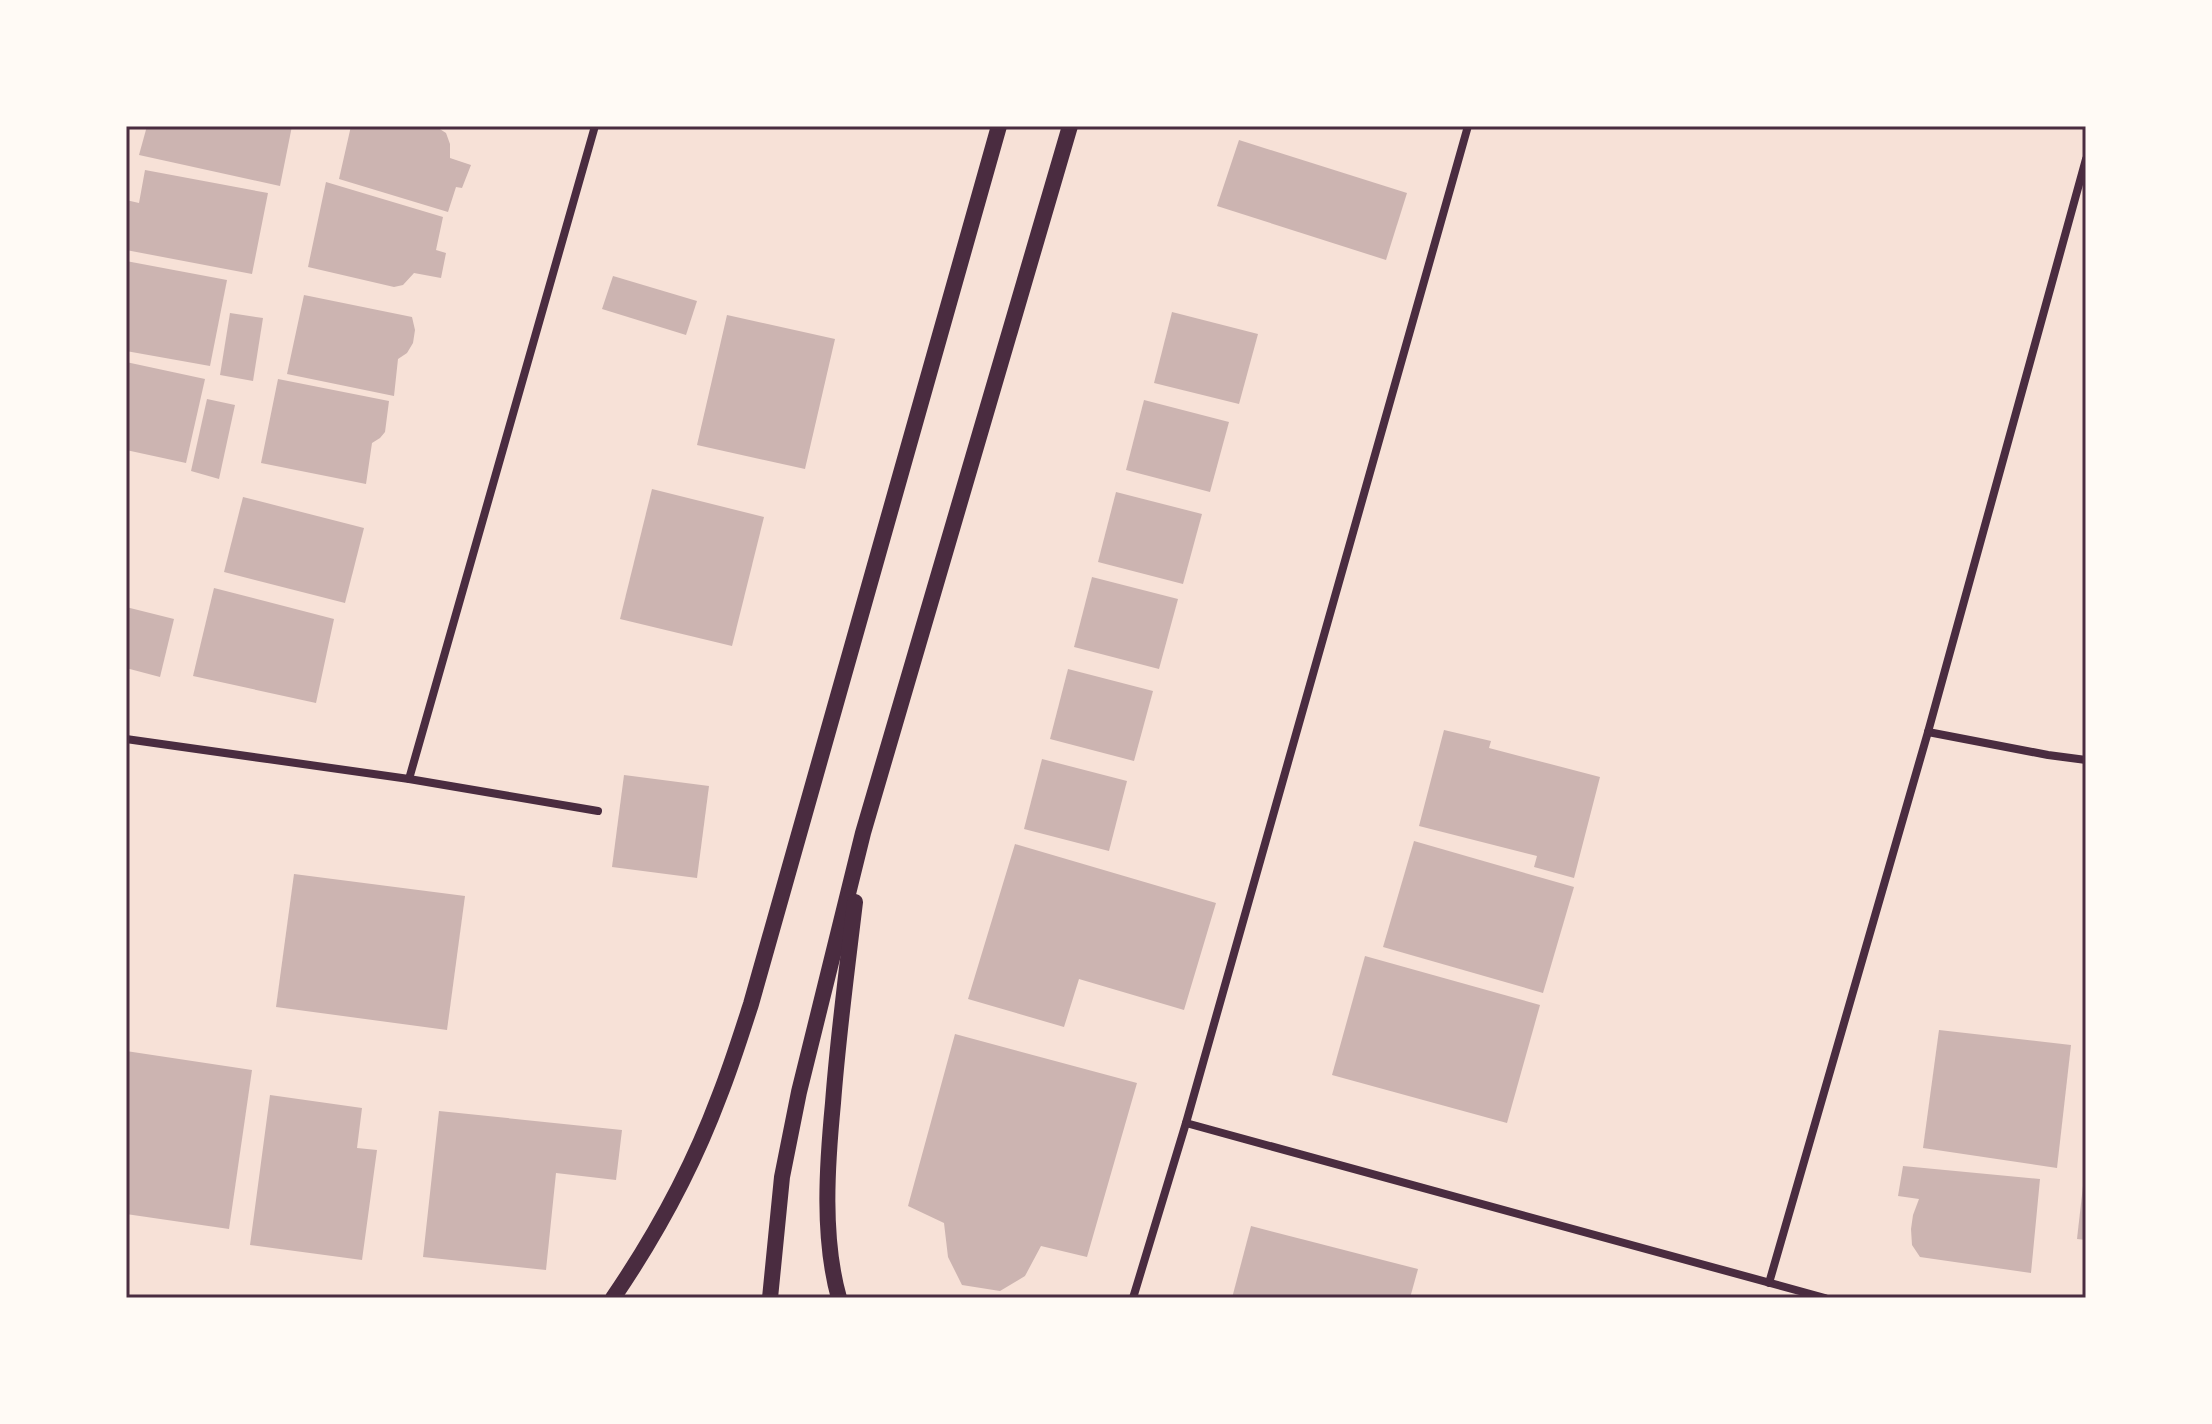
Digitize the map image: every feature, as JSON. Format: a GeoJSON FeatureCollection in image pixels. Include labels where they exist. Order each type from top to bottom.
{"type":"FeatureCollection","features":[{"type":"Feature","properties":{"kind":"main road"},"geometry":{"type":"LineString","coordinates":[[613,1298],[644,1253],[684,1180],[719,1098],[751,1004],[999,126]]}},
{"type":"Feature","properties":{"kind":"main road"},"geometry":{"type":"LineString","coordinates":[[770,1298],[782,1177],[799,1092],[863,833],[1070,126]]}},
{"type":"Feature","properties":{"kind":"main road"},"geometry":{"type":"LineString","coordinates":[[839,1298],[830,1242],[830,1135],[863,833]]}},
{"type":"Feature","properties":{"kind":"street"},"geometry":{"type":"LineString","coordinates":[[409,779],[595,126]]}},
{"type":"Feature","properties":{"kind":"street"},"geometry":{"type":"LineString","coordinates":[[1133,1298],[1186,1123],[1468,126]]}},
{"type":"Feature","properties":{"kind":"street"},"geometry":{"type":"LineString","coordinates":[[1769,1283],[1928,732],[2086,159]]}},
{"type":"Feature","properties":{"kind":"street"},"geometry":{"type":"LineString","coordinates":[[1928,732],[2086,760]]}},
{"type":"Feature","properties":{"kind":"street"},"geometry":{"type":"LineString","coordinates":[[126,739],[409,779],[598,811]]}},
{"type":"Feature","properties":{"kind":"street"},"geometry":{"type":"LineString","coordinates":[[1186,1123],[1825,1298]]}},
{"type":"Feature","properties":{"kind":"building"},"geometry":{"type":"Polygon","coordinates":[[[147,126],[292,126],[280,186],[139,155],[147,126]]]}},
{"type":"Feature","properties":{"kind":"building"},"geometry":{"type":"Polygon","coordinates":[[[351,126],[435,126],[446,133],[450,158],[471,165],[462,188],[456,187],[448,212],[339,179],[351,126]]]}},
{"type":"Feature","properties":{"kind":"building"},"geometry":{"type":"Polygon","coordinates":[[[1239,140],[1407,193],[1386,260],[1217,206],[1239,140]]]}},
{"type":"Feature","properties":{"kind":"building"},"geometry":{"type":"Polygon","coordinates":[[[145,170],[268,193],[252,274],[126,250],[126,200],[139,203],[145,170]]]}},
{"type":"Feature","properties":{"kind":"building"},"geometry":{"type":"Polygon","coordinates":[[[326,182],[443,217],[436,250],[446,253],[441,278],[414,273],[403,285],[394,287],[308,267],[326,182]]]}},
{"type":"Feature","properties":{"kind":"building"},"geometry":{"type":"Polygon","coordinates":[[[126,261],[227,280],[210,366],[126,351],[126,261]]]}},
{"type":"Feature","properties":{"kind":"building"},"geometry":{"type":"Polygon","coordinates":[[[613,276],[697,301],[686,335],[602,309],[613,276]]]}},
{"type":"Feature","properties":{"kind":"building"},"geometry":{"type":"Polygon","coordinates":[[[304,295],[412,317],[415,330],[413,343],[407,353],[398,359],[394,396],[287,374],[304,295]]]}},
{"type":"Feature","properties":{"kind":"building"},"geometry":{"type":"Polygon","coordinates":[[[1172,312],[1258,334],[1239,404],[1154,383],[1172,312]]]}},
{"type":"Feature","properties":{"kind":"building"},"geometry":{"type":"Polygon","coordinates":[[[230,313],[263,318],[253,381],[220,375],[230,313]]]}},
{"type":"Feature","properties":{"kind":"building"},"geometry":{"type":"Polygon","coordinates":[[[727,315],[835,339],[805,469],[697,445],[727,315]]]}},
{"type":"Feature","properties":{"kind":"building"},"geometry":{"type":"Polygon","coordinates":[[[126,362],[205,379],[186,463],[126,450],[126,362]]]}},
{"type":"Feature","properties":{"kind":"building"},"geometry":{"type":"Polygon","coordinates":[[[278,379],[389,401],[385,432],[372,443],[366,484],[261,463],[278,379]]]}},
{"type":"Feature","properties":{"kind":"building"},"geometry":{"type":"Polygon","coordinates":[[[207,399],[235,405],[219,479],[191,471],[207,399]]]}},
{"type":"Feature","properties":{"kind":"building"},"geometry":{"type":"Polygon","coordinates":[[[1144,400],[1229,422],[1210,492],[1126,470],[1144,400]]]}},
{"type":"Feature","properties":{"kind":"building"},"geometry":{"type":"Polygon","coordinates":[[[652,489],[764,517],[732,646],[620,619],[652,489]]]}},
{"type":"Feature","properties":{"kind":"building"},"geometry":{"type":"Polygon","coordinates":[[[1116,492],[1202,514],[1183,584],[1098,562],[1116,492]]]}},
{"type":"Feature","properties":{"kind":"building"},"geometry":{"type":"Polygon","coordinates":[[[243,497],[364,528],[345,603],[224,572],[243,497]]]}},
{"type":"Feature","properties":{"kind":"building"},"geometry":{"type":"Polygon","coordinates":[[[1092,577],[1178,599],[1159,669],[1074,647],[1092,577]]]}},
{"type":"Feature","properties":{"kind":"building"},"geometry":{"type":"Polygon","coordinates":[[[214,588],[334,619],[316,703],[193,676],[214,588]]]}},
{"type":"Feature","properties":{"kind":"building"},"geometry":{"type":"Polygon","coordinates":[[[126,607],[174,619],[160,677],[126,668],[126,607]]]}},
{"type":"Feature","properties":{"kind":"building"},"geometry":{"type":"Polygon","coordinates":[[[1068,669],[1153,691],[1134,761],[1050,739],[1068,669]]]}},
{"type":"Feature","properties":{"kind":"building"},"geometry":{"type":"Polygon","coordinates":[[[1444,730],[1491,741],[1489,748],[1600,777],[1574,878],[1534,867],[1537,856],[1419,826],[1444,730]]]}},
{"type":"Feature","properties":{"kind":"building"},"geometry":{"type":"Polygon","coordinates":[[[1042,759],[1127,781],[1109,851],[1024,829],[1042,759]]]}},
{"type":"Feature","properties":{"kind":"building"},"geometry":{"type":"Polygon","coordinates":[[[624,775],[709,786],[697,878],[612,867],[624,775]]]}},
{"type":"Feature","properties":{"kind":"building"},"geometry":{"type":"Polygon","coordinates":[[[1414,841],[1574,887],[1543,993],[1383,947],[1414,841]]]}},
{"type":"Feature","properties":{"kind":"building"},"geometry":{"type":"Polygon","coordinates":[[[1015,844],[1216,903],[1184,1010],[1079,979],[1064,1027],[968,999],[1015,844]]]}},
{"type":"Feature","properties":{"kind":"building"},"geometry":{"type":"Polygon","coordinates":[[[294,874],[465,896],[447,1030],[276,1007],[294,874]]]}},
{"type":"Feature","properties":{"kind":"building"},"geometry":{"type":"Polygon","coordinates":[[[1365,956],[1540,1005],[1507,1123],[1332,1075],[1365,956]]]}},
{"type":"Feature","properties":{"kind":"building"},"geometry":{"type":"Polygon","coordinates":[[[1939,1030],[2071,1045],[2057,1168],[1923,1148],[1939,1030]]]}},
{"type":"Feature","properties":{"kind":"building"},"geometry":{"type":"Polygon","coordinates":[[[955,1034],[1137,1083],[1087,1257],[1041,1246],[1025,1276],[1000,1291],[962,1285],[948,1257],[944,1223],[908,1206],[955,1034]]]}},
{"type":"Feature","properties":{"kind":"building"},"geometry":{"type":"Polygon","coordinates":[[[126,1051],[252,1070],[229,1229],[126,1214],[126,1051]]]}},
{"type":"Feature","properties":{"kind":"building"},"geometry":{"type":"Polygon","coordinates":[[[270,1095],[362,1108],[357,1148],[377,1150],[362,1260],[250,1245],[270,1095]]]}},
{"type":"Feature","properties":{"kind":"building"},"geometry":{"type":"Polygon","coordinates":[[[439,1111],[622,1130],[616,1180],[556,1173],[546,1270],[423,1257],[439,1111]]]}},
{"type":"Feature","properties":{"kind":"building"},"geometry":{"type":"Polygon","coordinates":[[[1903,1166],[2040,1179],[2031,1273],[1920,1257],[1912,1245],[1911,1229],[1919,1199],[1898,1196],[1903,1166]]]}},
{"type":"Feature","properties":{"kind":"building"},"geometry":{"type":"Polygon","coordinates":[[[2086,1177],[2086,1240],[2077,1239],[2086,1177]]]}},
{"type":"Feature","properties":{"kind":"building"},"geometry":{"type":"Polygon","coordinates":[[[1251,1226],[1418,1269],[1410,1298],[1232,1298],[1251,1226]]]}}]}
